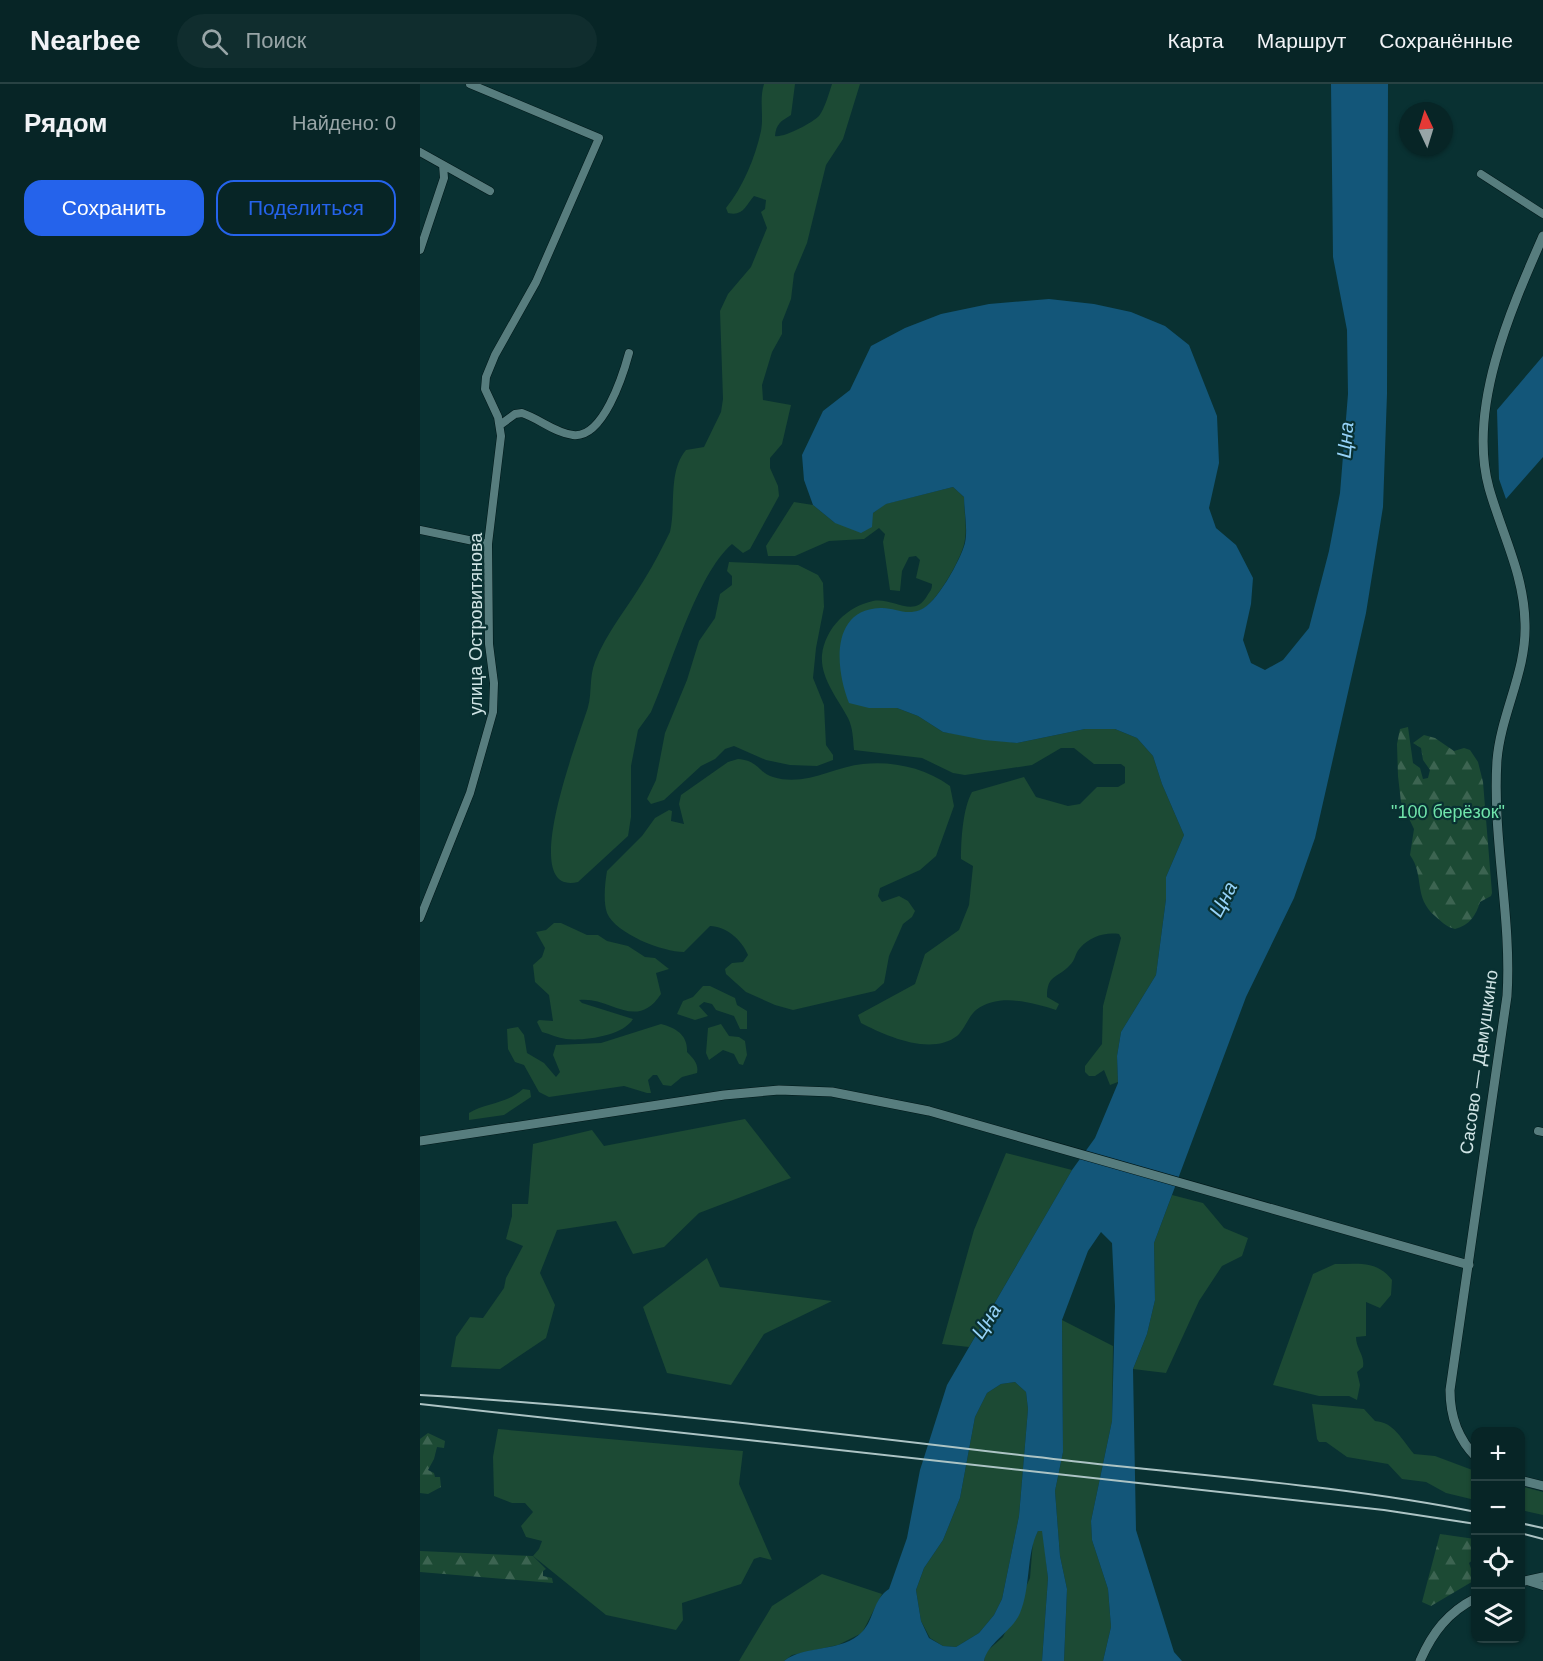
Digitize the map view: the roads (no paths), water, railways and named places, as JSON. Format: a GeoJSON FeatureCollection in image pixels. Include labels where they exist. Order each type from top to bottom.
{"type":"FeatureCollection","features":[{"type":"Feature","properties":{"kind":"street","name":"улица Островитянова"},"geometry":{"type":"LineString","coordinates":[[420,918],[470,793],[493,712],[494,682],[489,644],[488,544],[500,447],[500,425],[487,396],[486,377],[495,355],[536,282],[599,138],[470,84]]}},
{"type":"Feature","properties":{"kind":"street"},"geometry":{"type":"LineString","coordinates":[[420,152],[490,191]]}},
{"type":"Feature","properties":{"kind":"street"},"geometry":{"type":"LineString","coordinates":[[420,250],[444,178],[443,165]]}},
{"type":"Feature","properties":{"kind":"street"},"geometry":{"type":"LineString","coordinates":[[1481,174],[1543,214]]}},
{"type":"Feature","properties":{"kind":"street","name":"Сасово — Демушкино"},"geometry":{"type":"LineString","coordinates":[[1471,1449],[1456,1428],[1450,1400],[1508,978],[1508,941],[1499,828],[1497,758],[1525,640],[1520,579],[1489,489],[1482,450],[1483,432],[1489,384],[1495,364],[1543,236]]}},
{"type":"Feature","properties":{"kind":"street"},"geometry":{"type":"LineString","coordinates":[[500,425],[515,414],[522,413],[567,434],[578,436],[589,432],[604,414],[622,375],[629,353]]}},
{"type":"Feature","properties":{"kind":"street"},"geometry":{"type":"LineString","coordinates":[[420,530],[488,544]]}},
{"type":"Feature","properties":{"kind":"street"},"geometry":{"type":"LineString","coordinates":[[420,1141],[691,1099],[779,1090],[861,1096],[988,1128],[1469,1265]]}},
{"type":"Feature","properties":{"kind":"street"},"geometry":{"type":"LineString","coordinates":[[1525,1481],[1543,1486]]}},
{"type":"Feature","properties":{"kind":"street"},"geometry":{"type":"LineString","coordinates":[[1525,1582],[1543,1577]]}},
{"type":"Feature","properties":{"kind":"street"},"geometry":{"type":"LineString","coordinates":[[1525,1582],[1543,1586]]}},
{"type":"Feature","properties":{"kind":"street"},"geometry":{"type":"LineString","coordinates":[[1420,1661],[1439,1626],[1457,1609],[1471,1601]]}},
{"type":"Feature","properties":{"kind":"water","name":"Цна"},"geometry":{"type":"Polygon","coordinates":[[[1331,84],[1388,84],[1387,394],[1383,507],[1366,613],[1315,838],[1294,898],[1246,997],[1154,1243],[1155,1300],[1147,1334],[1133,1369],[1136,1530],[1174,1652],[1182,1661],[1103,1661],[1111,1627],[1108,1589],[1092,1540],[1091,1521],[1112,1421],[1115,1306],[1112,1243],[1101,1232],[1088,1251],[1062,1320],[1063,1452],[1055,1491],[1060,1556],[1067,1589],[1064,1661],[1042,1661],[1048,1578],[1042,1531],[1038,1531],[1034,1540],[1026,1592],[1020,1613],[1012,1626],[990,1648],[984,1661],[784,1661],[803,1652],[834,1646],[854,1639],[866,1627],[880,1598],[889,1589],[907,1538],[920,1470],[947,1385],[1072,1170],[1095,1138],[1118,1083],[1117,1056],[1121,1032],[1156,975],[1166,899],[1166,877],[1184,835],[1162,784],[1153,756],[1137,738],[1115,729],[1085,729],[1017,743],[984,740],[943,732],[918,716],[897,708],[869,708],[849,703],[841,675],[840,644],[844,630],[852,619],[863,611],[880,608],[915,612],[933,600],[959,560],[965,543],[964,497],[953,487],[886,504],[873,513],[872,527],[861,533],[835,523],[813,505],[804,480],[802,455],[823,411],[850,390],[871,346],[905,328],[941,314],[989,304],[1049,299],[1094,304],[1131,312],[1165,326],[1189,345],[1217,416],[1219,463],[1209,508],[1216,528],[1236,545],[1253,578],[1251,604],[1243,640],[1251,663],[1265,670],[1283,660],[1309,628],[1329,551],[1340,493],[1348,394],[1347,330],[1333,257],[1331,84]],[[1015,1382],[1001,1384],[987,1393],[975,1417],[960,1498],[943,1540],[924,1568],[916,1590],[921,1621],[929,1638],[943,1646],[956,1647],[979,1633],[994,1615],[1002,1599],[1019,1516],[1028,1409],[1026,1392],[1015,1382]]]}},
{"type":"Feature","properties":{"kind":"water"},"geometry":{"type":"Polygon","coordinates":[[[1543,356],[1543,457],[1506,499],[1499,479],[1497,410],[1543,356]]]}},
{"type":"Feature","properties":{"kind":"railway"},"geometry":{"type":"LineString","coordinates":[[420,1395],[581,1407],[822,1432],[1322,1488],[1471,1511]]}},
{"type":"Feature","properties":{"kind":"railway"},"geometry":{"type":"LineString","coordinates":[[420,1404],[1384,1510],[1471,1523]]}},
{"type":"Feature","properties":{"kind":"railway"},"geometry":{"type":"LineString","coordinates":[[1525,1524],[1543,1528]]}},
{"type":"Feature","properties":{"kind":"railway"},"geometry":{"type":"LineString","coordinates":[[1525,1534],[1543,1539]]}},
{"type":"Feature","properties":{"kind":"park label","name":"\"100 берёзок\""},"geometry":{"type":"Point","coordinates":[1448,812]}}]}
